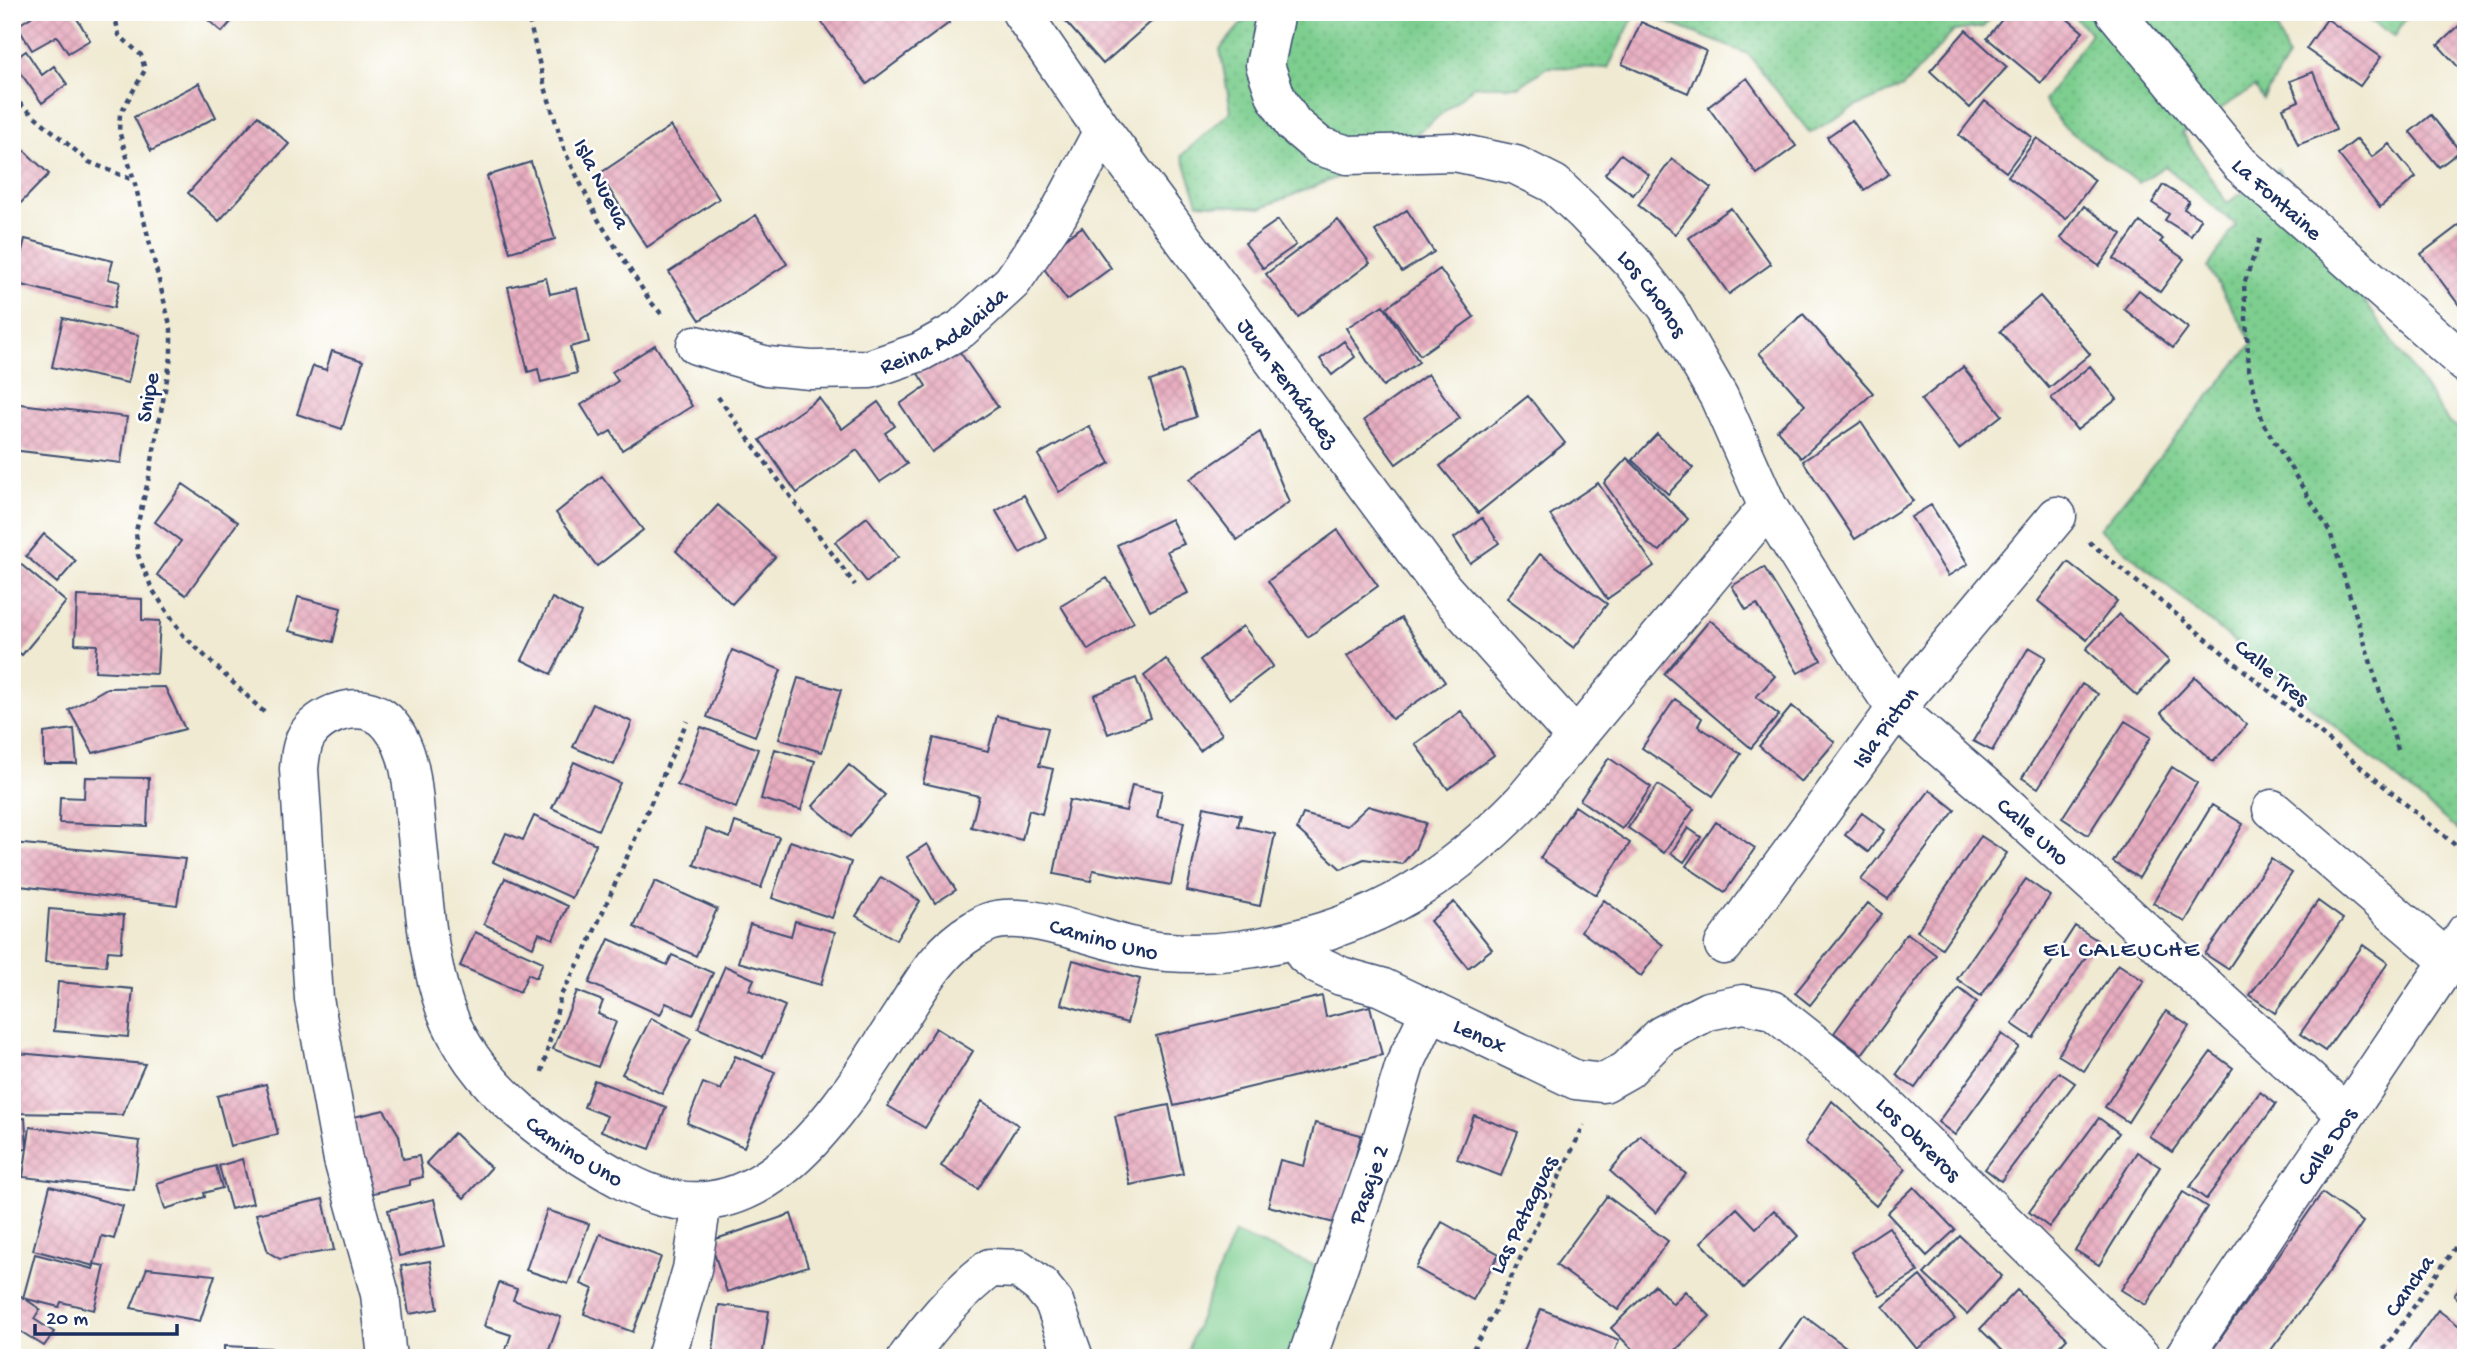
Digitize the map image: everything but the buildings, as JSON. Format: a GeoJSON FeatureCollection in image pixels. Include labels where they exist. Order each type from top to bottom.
{"type":"FeatureCollection","features":[{"type":"Feature","properties":{"kind":"street","name":"Juan Fernández"},"geometry":{"type":"LineString","coordinates":[[1021,12],[1103,131],[1443,589],[1576,738]]}},
{"type":"Feature","properties":{"kind":"street","name":"Los Chonos"},"geometry":{"type":"LineString","coordinates":[[1276,12],[1265,65],[1276,97],[1293,124],[1319,146],[1348,155],[1454,152],[1516,165],[1554,184],[1584,212],[1632,262],[1667,307],[1718,397],[1768,507]]}},
{"type":"Feature","properties":{"kind":"street","name":"La Fontaine"},"geometry":{"type":"LineString","coordinates":[[2115,12],[2241,164],[2466,364]]}},
{"type":"Feature","properties":{"kind":"street","name":"Reina Adelaida"},"geometry":{"type":"LineString","coordinates":[[696,345],[767,366],[811,370],[870,369],[920,352],[961,329],[1012,282],[1058,215],[1103,131]]}},
{"type":"Feature","properties":{"kind":"street","name":"Calle Uno"},"geometry":{"type":"LineString","coordinates":[[1768,507],[1896,709],[1994,794],[2346,1114]]}},
{"type":"Feature","properties":{"kind":"street"},"geometry":{"type":"LineString","coordinates":[[1576,738],[1768,507]]}},
{"type":"Feature","properties":{"kind":"street","name":"Isla Picton"},"geometry":{"type":"LineString","coordinates":[[1724,945],[1896,709],[2057,516]]}},
{"type":"Feature","properties":{"kind":"street","name":"Camino Uno"},"geometry":{"type":"LineString","coordinates":[[302,748],[308,733],[327,716],[352,709],[373,712],[388,722],[401,743],[411,779],[424,904],[434,964],[446,1011],[467,1051],[487,1080],[534,1123],[583,1159],[632,1186],[667,1198],[702,1202],[732,1197],[767,1180],[803,1150],[835,1114],[937,961],[960,938],[992,920],[1023,919],[1143,949],[1183,953],[1238,950],[1298,940],[1362,917],[1420,888],[1489,836],[1523,801],[1576,738]]}},
{"type":"Feature","properties":{"kind":"street"},"geometry":{"type":"LineString","coordinates":[[302,748],[299,769],[314,999],[343,1160],[380,1293],[387,1358]]}},
{"type":"Feature","properties":{"kind":"street"},"geometry":{"type":"LineString","coordinates":[[2272,809],[2457,946]]}},
{"type":"Feature","properties":{"kind":"street","name":"Lenox"},"geometry":{"type":"LineString","coordinates":[[1298,940],[1306,955],[1318,965],[1341,976],[1381,987],[1576,1080],[1604,1083]]}},
{"type":"Feature","properties":{"kind":"street","name":"Calle Dos"},"geometry":{"type":"LineString","coordinates":[[2183,1358],[2457,946]]}},
{"type":"Feature","properties":{"kind":"street","name":"Los Obreros"},"geometry":{"type":"LineString","coordinates":[[1604,1083],[1627,1070],[1662,1035],[1709,1011],[1743,1004],[1772,1010],[1863,1082],[2142,1358]]}},
{"type":"Feature","properties":{"kind":"street","name":"Pasaje 2"},"geometry":{"type":"LineString","coordinates":[[1307,1358],[1405,1065],[1430,1011]]}},
{"type":"Feature","properties":{"kind":"street"},"geometry":{"type":"LineString","coordinates":[[666,1358],[692,1269],[702,1202]]}},
{"type":"Feature","properties":{"kind":"street"},"geometry":{"type":"LineString","coordinates":[[907,1358],[965,1287],[990,1268],[1018,1269],[1041,1286],[1054,1302],[1074,1358]]}},
{"type":"Feature","properties":{"kind":"path","name":"Snipe"},"geometry":{"type":"LineString","coordinates":[[114,12],[119,35],[141,55],[145,70],[120,114],[119,131],[134,180],[170,329],[171,357],[136,531],[138,555],[152,589],[184,635],[302,748]]}},
{"type":"Feature","properties":{"kind":"path","name":"Isla Nueva"},"geometry":{"type":"LineString","coordinates":[[524,12],[530,24],[545,87],[565,152],[599,221],[650,301],[671,324],[696,345]]}},
{"type":"Feature","properties":{"kind":"path"},"geometry":{"type":"LineString","coordinates":[[12,96],[89,162],[134,180]]}},
{"type":"Feature","properties":{"kind":"path"},"geometry":{"type":"LineString","coordinates":[[2283,199],[2255,247],[2244,284],[2249,370],[2263,422],[2330,532],[2398,750]]}},
{"type":"Feature","properties":{"kind":"path"},"geometry":{"type":"LineString","coordinates":[[696,345],[721,403],[855,585]]}},
{"type":"Feature","properties":{"kind":"path","name":"Calle Tres"},"geometry":{"type":"LineString","coordinates":[[2057,516],[2466,854]]}},
{"type":"Feature","properties":{"kind":"path"},"geometry":{"type":"LineString","coordinates":[[487,1080],[538,1086],[561,995],[586,950],[687,721]]}},
{"type":"Feature","properties":{"kind":"path","name":"Las Pataguas"},"geometry":{"type":"LineString","coordinates":[[1468,1358],[1497,1307],[1604,1083]]}},
{"type":"Feature","properties":{"kind":"path","name":"Cancha"},"geometry":{"type":"LineString","coordinates":[[2378,1358],[2466,1232]]}},
{"type":"Feature","properties":{"kind":"green space"},"geometry":{"type":"Polygon","coordinates":[[[1251,12],[1636,12],[1608,68],[1547,67],[1520,86],[1474,86],[1426,127],[1370,164],[1261,208],[1198,203],[1182,155],[1231,111],[1220,49],[1251,12]]]}},
{"type":"Feature","properties":{"kind":"green space"},"geometry":{"type":"Polygon","coordinates":[[[1641,12],[1997,12],[1983,27],[1954,31],[1903,87],[1857,106],[1810,133],[1748,54],[1641,12]]]}},
{"type":"Feature","properties":{"kind":"green space"},"geometry":{"type":"Polygon","coordinates":[[[2069,12],[2271,12],[2288,57],[2263,99],[2255,87],[2182,133],[2227,203],[2278,169],[2300,207],[2449,423],[2466,433],[2466,837],[2100,529],[2253,343],[2208,267],[2236,225],[2165,166],[2139,183],[2063,126],[2044,101],[2091,33],[2069,12]]]}},
{"type":"Feature","properties":{"kind":"green space"},"geometry":{"type":"Polygon","coordinates":[[[2355,12],[2409,12],[2395,36],[2355,12]]]}},
{"type":"Feature","properties":{"kind":"green space"},"geometry":{"type":"Polygon","coordinates":[[[1234,1233],[1329,1271],[1294,1358],[1184,1358],[1234,1233]]]}},
{"type":"Feature","properties":{"kind":"district","name":"EL CALEUCHE"},"geometry":{"type":"Point","coordinates":[2122,948]}}]}
